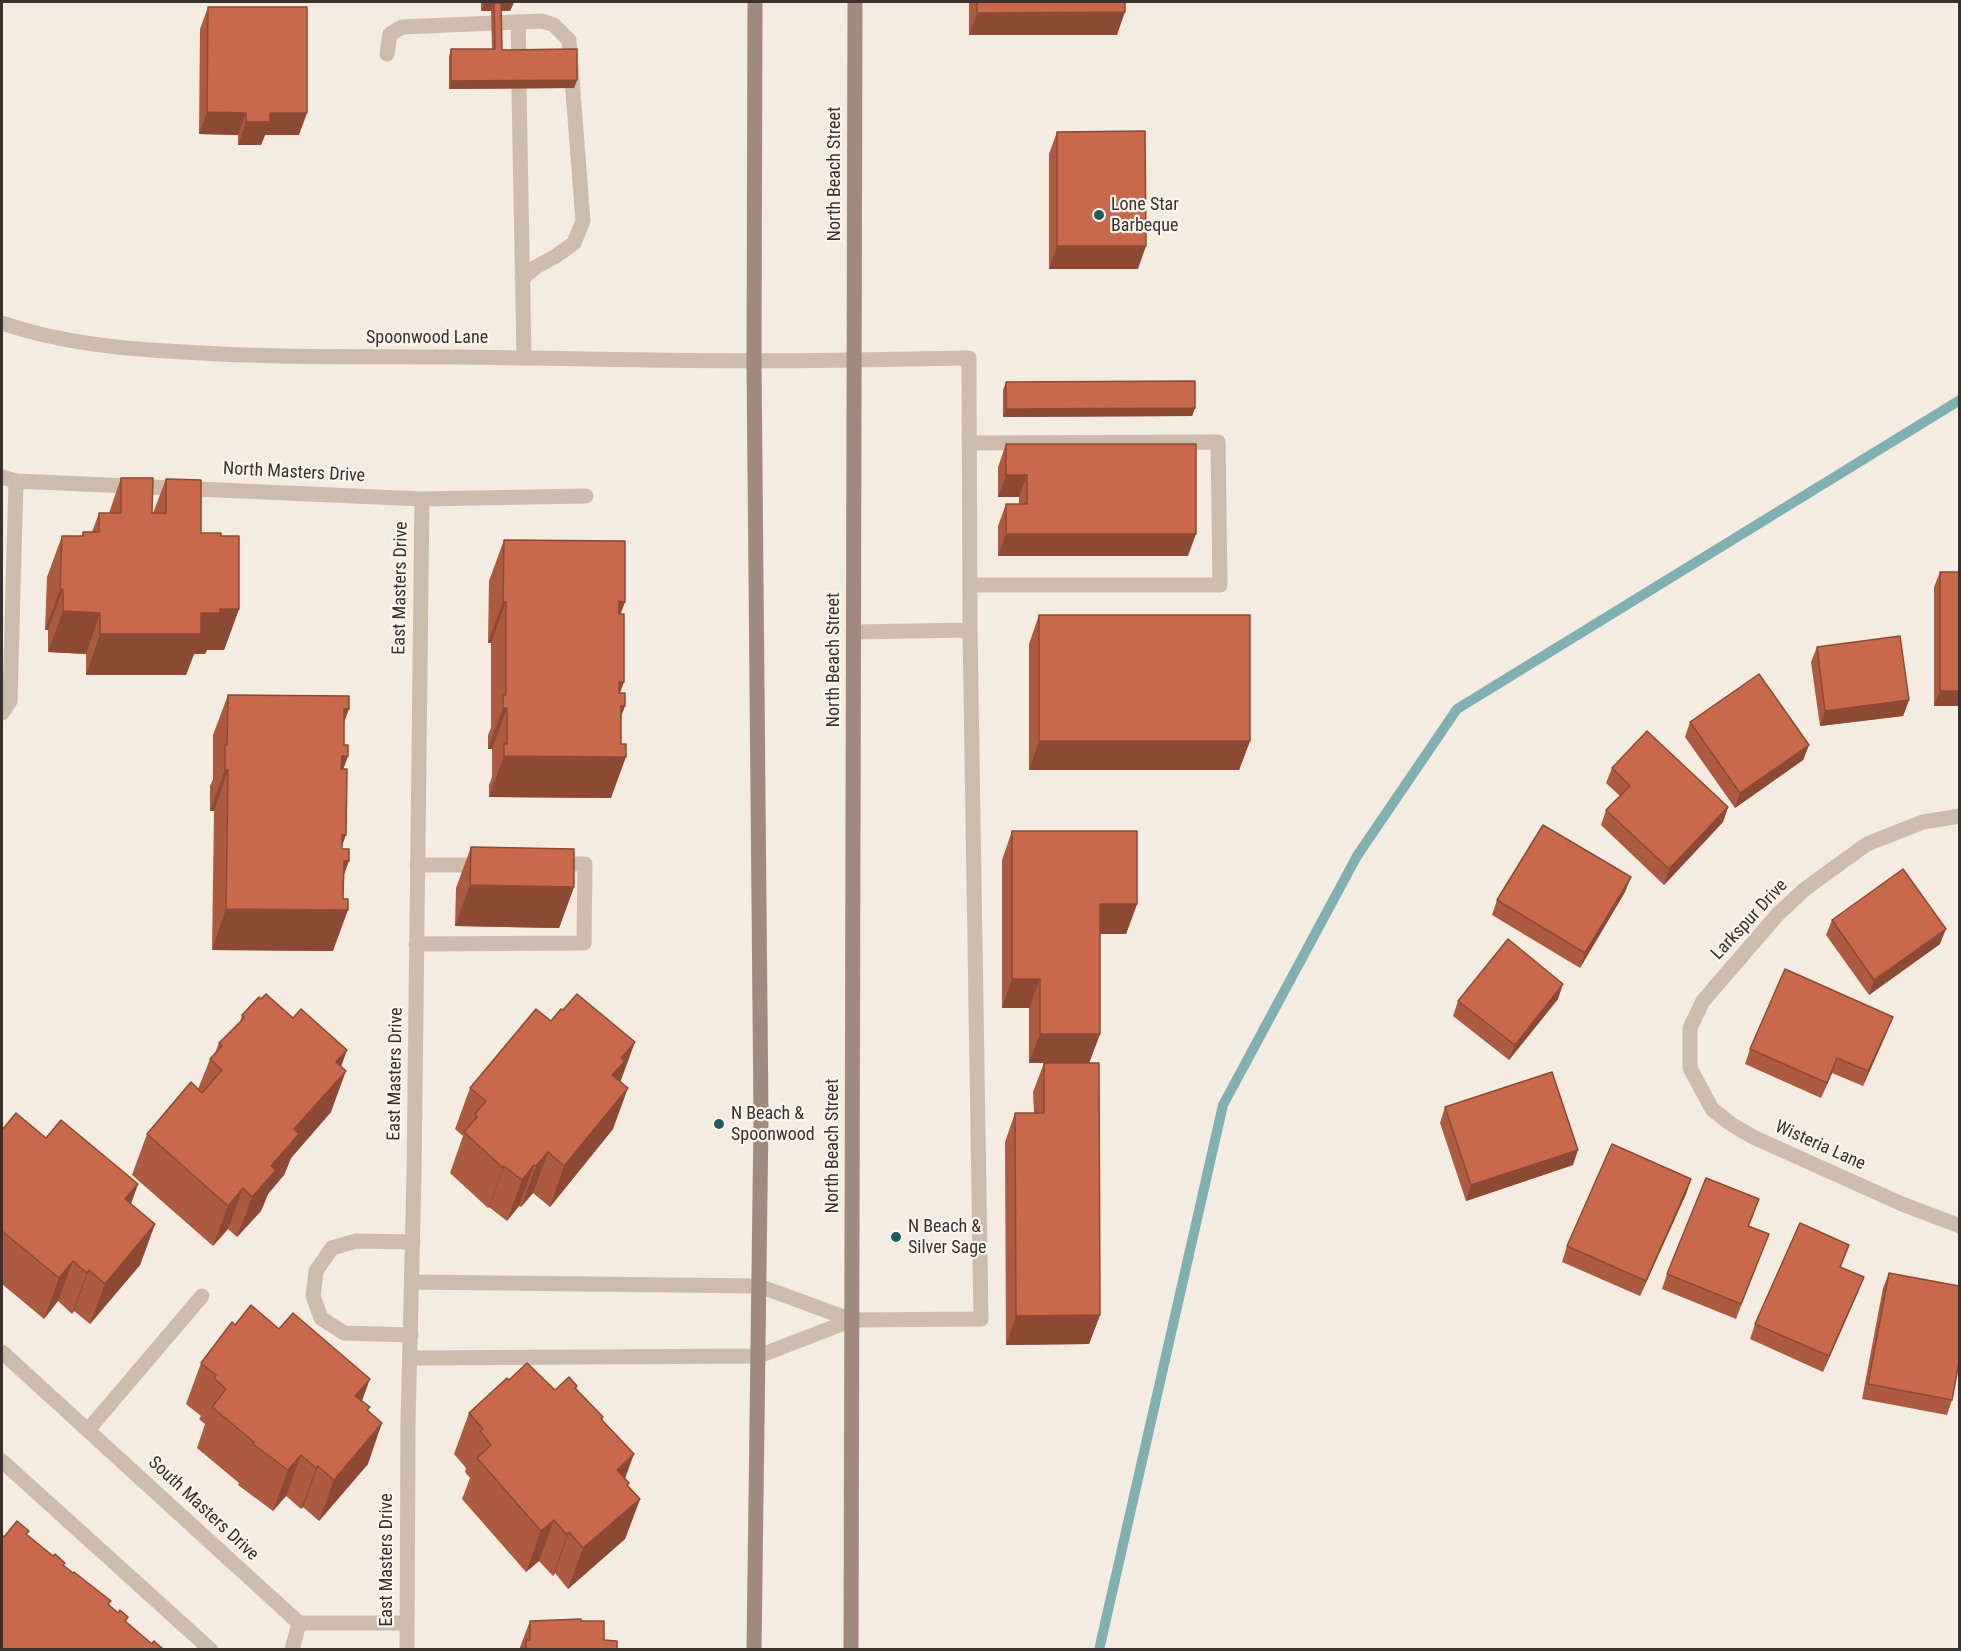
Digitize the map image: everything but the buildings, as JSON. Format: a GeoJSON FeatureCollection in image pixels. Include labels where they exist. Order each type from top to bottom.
{"type":"FeatureCollection","features":[{"type":"Feature","properties":{"kind":"main road"},"geometry":{"type":"LineString","coordinates":[[754,1650],[761,1119],[754,362],[755,2]]}},
{"type":"Feature","properties":{"kind":"main road","name":"North Beach Street"},"geometry":{"type":"LineString","coordinates":[[852,1650],[855,2]]}},
{"type":"Feature","properties":{"kind":"street"},"geometry":{"type":"LineString","coordinates":[[387,54],[390,34],[402,27],[542,21],[554,25],[569,40],[583,221],[574,243],[522,278]]}},
{"type":"Feature","properties":{"kind":"street"},"geometry":{"type":"LineString","coordinates":[[518,22],[519,58]]}},
{"type":"Feature","properties":{"kind":"street"},"geometry":{"type":"LineString","coordinates":[[519,88],[524,358]]}},
{"type":"Feature","properties":{"kind":"street","name":"Spoonwood Lane"},"geometry":{"type":"LineString","coordinates":[[2,323],[22,330],[117,348],[260,357],[754,362],[969,358],[969,442]]}},
{"type":"Feature","properties":{"kind":"street"},"geometry":{"type":"LineString","coordinates":[[412,1282],[759,1286],[852,1320],[981,1319],[970,630],[969,442],[1218,442],[1220,585],[970,585]]}},
{"type":"Feature","properties":{"kind":"street"},"geometry":{"type":"LineString","coordinates":[[2,712],[10,701],[9,479]]}},
{"type":"Feature","properties":{"kind":"street","name":"North Masters Drive"},"geometry":{"type":"LineString","coordinates":[[9,479],[422,499],[586,496]]}},
{"type":"Feature","properties":{"kind":"street","name":"East Masters Drive"},"geometry":{"type":"LineString","coordinates":[[407,1650],[422,499]]}},
{"type":"Feature","properties":{"kind":"street"},"geometry":{"type":"LineString","coordinates":[[854,632],[970,630]]}},
{"type":"Feature","properties":{"kind":"street","name":"Larkspur Drive"},"geometry":{"type":"LineString","coordinates":[[1690,1068],[1690,1028],[1703,1001],[1778,914],[1805,890],[1867,844],[1923,822],[1959,816]]}},
{"type":"Feature","properties":{"kind":"street"},"geometry":{"type":"LineString","coordinates":[[417,865],[501,864]]}},
{"type":"Feature","properties":{"kind":"street"},"geometry":{"type":"LineString","coordinates":[[416,944],[584,943],[585,864],[537,864]]}},
{"type":"Feature","properties":{"kind":"street","name":"Wisteria Lane"},"geometry":{"type":"LineString","coordinates":[[1690,1068],[1712,1109],[1753,1137],[1902,1204],[1959,1226]]}},
{"type":"Feature","properties":{"kind":"street"},"geometry":{"type":"LineString","coordinates":[[411,1335],[344,1333],[321,1318],[313,1296],[316,1271],[332,1248],[356,1241],[413,1242]]}},
{"type":"Feature","properties":{"kind":"street"},"geometry":{"type":"LineString","coordinates":[[88,1430],[202,1296]]}},
{"type":"Feature","properties":{"kind":"street"},"geometry":{"type":"LineString","coordinates":[[411,1358],[759,1356],[852,1320]]}},
{"type":"Feature","properties":{"kind":"street","name":"South Masters Drive"},"geometry":{"type":"LineString","coordinates":[[2,1353],[299,1623]]}},
{"type":"Feature","properties":{"kind":"street"},"geometry":{"type":"LineString","coordinates":[[2,1461],[212,1650]]}},
{"type":"Feature","properties":{"kind":"street"},"geometry":{"type":"LineString","coordinates":[[292,1650],[299,1623],[406,1623]]}},
{"type":"Feature","properties":{"kind":"waterway"},"geometry":{"type":"LineString","coordinates":[[1099,1650],[1223,1105],[1357,856],[1457,709],[1960,400]]}},
{"type":"Feature","properties":{"kind":"place","name":"Lone Star Barbeque"},"geometry":{"type":"Point","coordinates":[1099,215]}},
{"type":"Feature","properties":{"kind":"place","name":"N Beach & Spoonwood"},"geometry":{"type":"Point","coordinates":[719,1124]}},
{"type":"Feature","properties":{"kind":"place","name":"N Beach & Silver Sage"},"geometry":{"type":"Point","coordinates":[896,1237]}}]}
